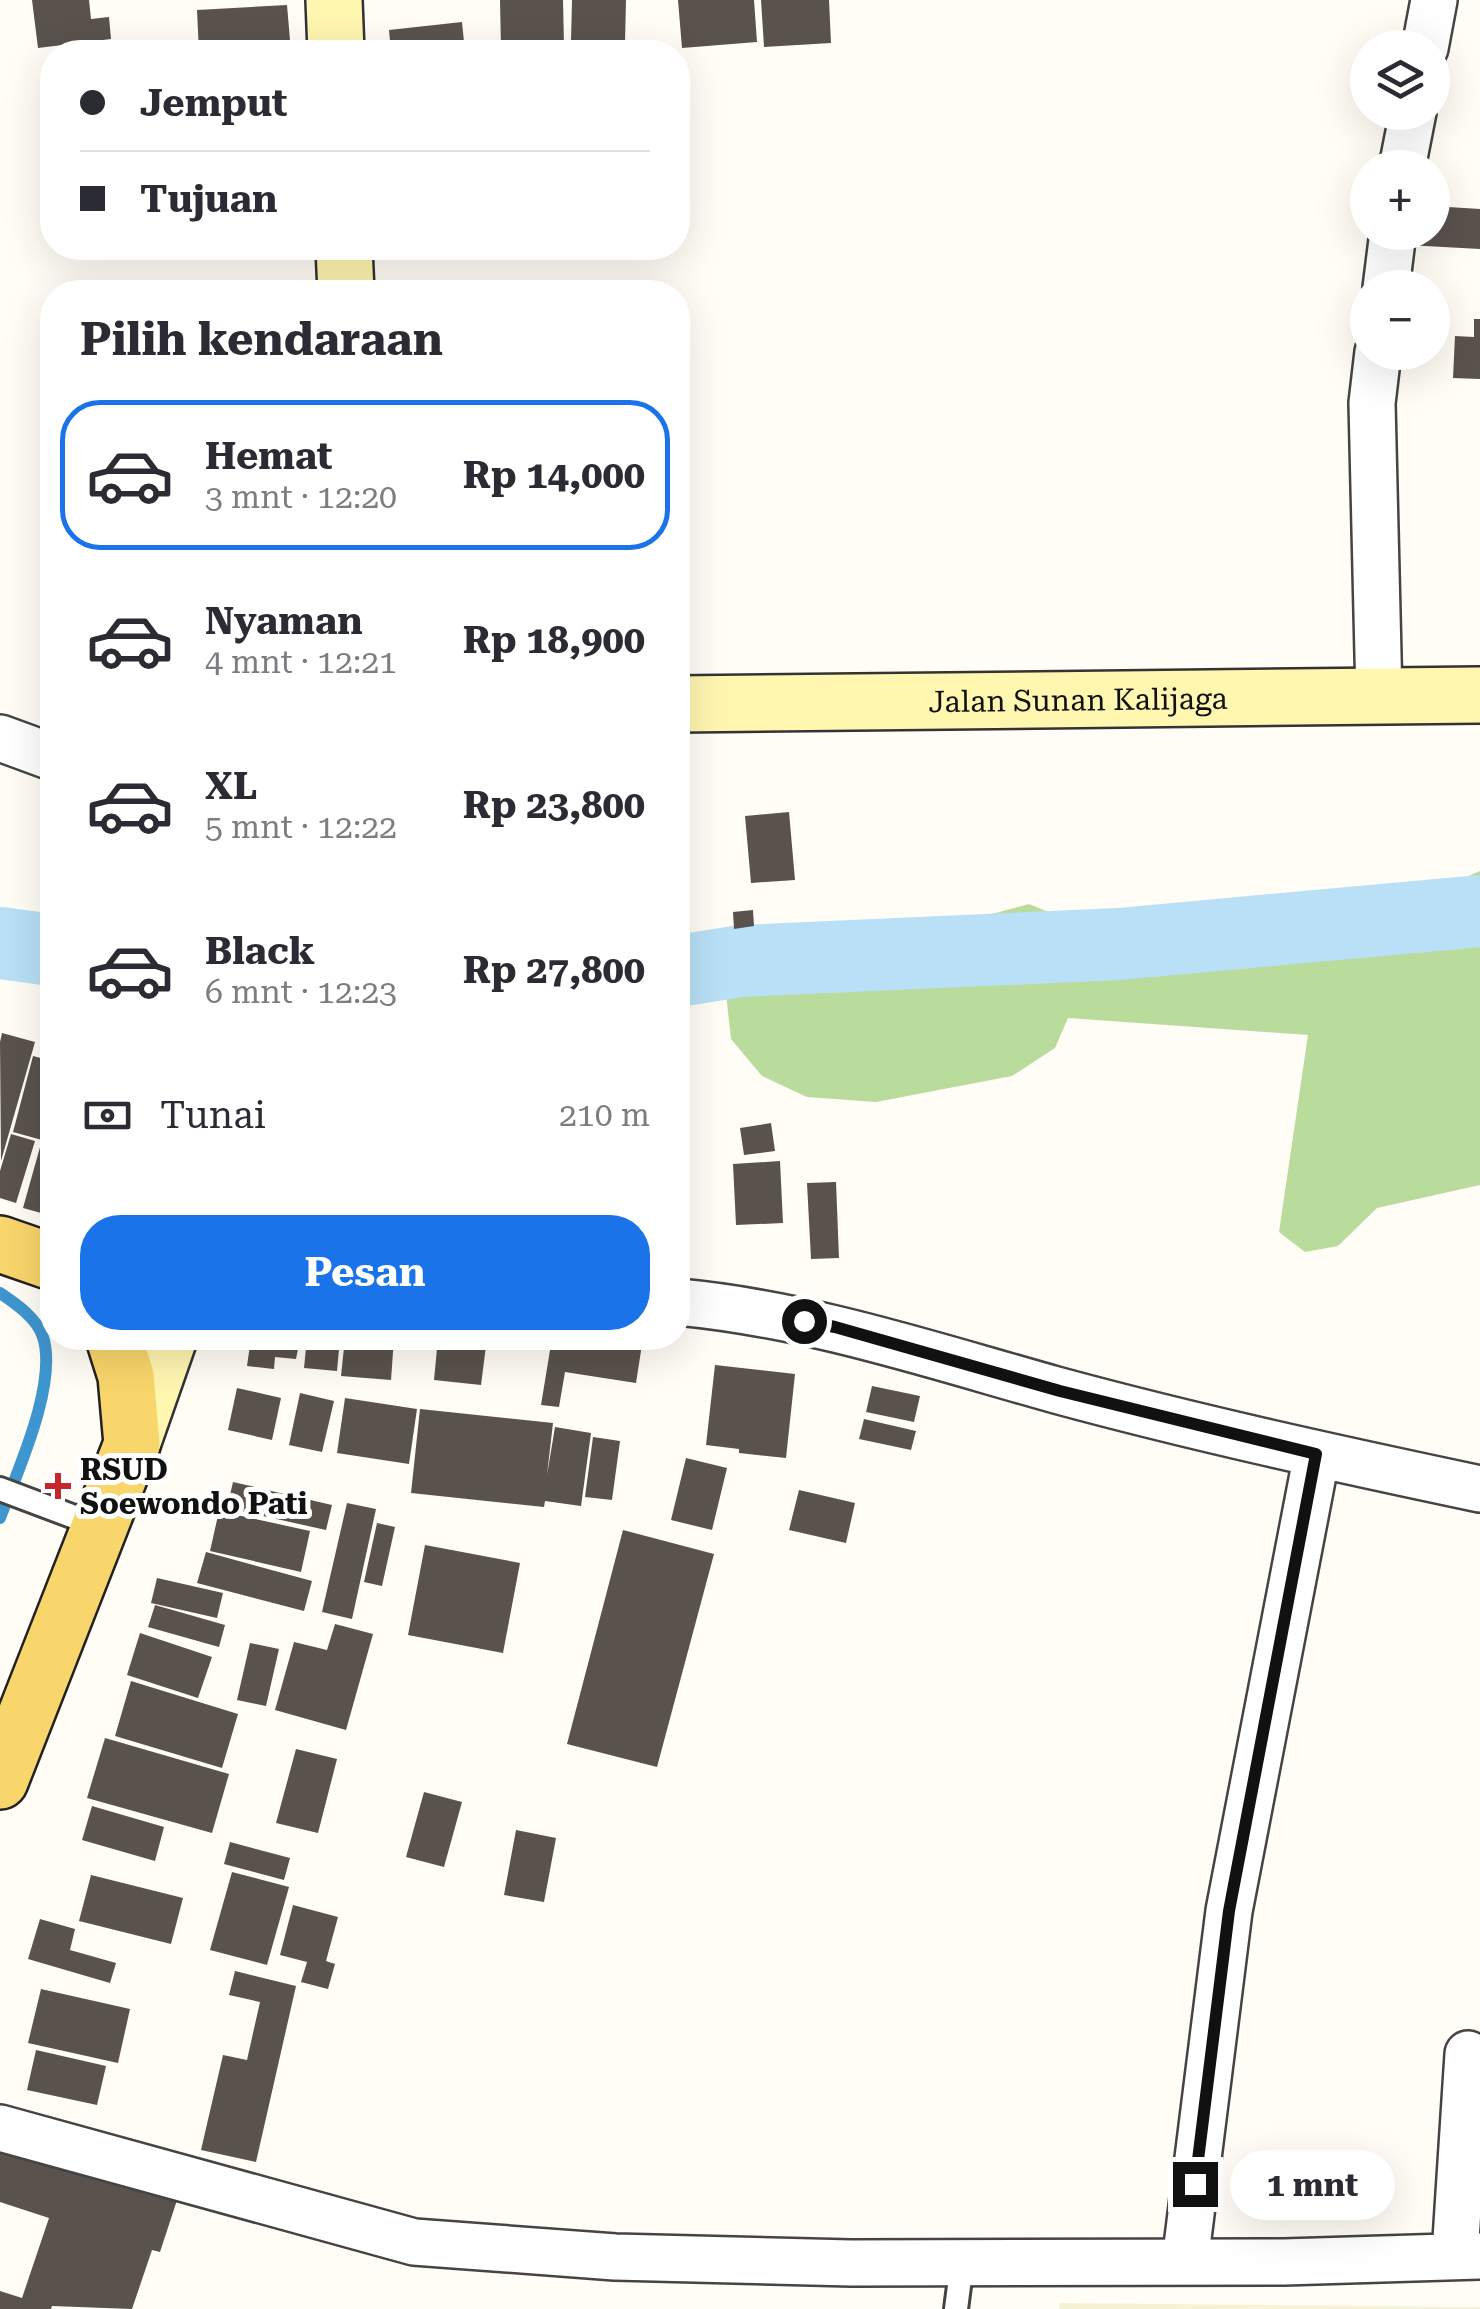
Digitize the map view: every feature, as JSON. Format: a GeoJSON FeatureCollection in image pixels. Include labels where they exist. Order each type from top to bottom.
{"type":"FeatureCollection","features":[{"type":"Feature","properties":{"kind":"main road"},"geometry":{"type":"LineString","coordinates":[[334,0],[336,40]]}},
{"type":"Feature","properties":{"kind":"main road","name":"Jalan Sunan Kalijaga"},"geometry":{"type":"LineString","coordinates":[[690,704],[1480,695]]}},
{"type":"Feature","properties":{"kind":"main road"},"geometry":{"type":"LineString","coordinates":[[118,1350],[126,1376],[132,1444]]}},
{"type":"Feature","properties":{"kind":"main road"},"geometry":{"type":"LineString","coordinates":[[0,1780],[101,1527],[165,1350]]}},
{"type":"Feature","properties":{"kind":"street"},"geometry":{"type":"LineString","coordinates":[[1428,30],[1434,0]]}},
{"type":"Feature","properties":{"kind":"street"},"geometry":{"type":"LineString","coordinates":[[1376,370],[1372,403],[1379,698]]}},
{"type":"Feature","properties":{"kind":"street"},"geometry":{"type":"LineString","coordinates":[[0,738],[40,753]]}},
{"type":"Feature","properties":{"kind":"street"},"geometry":{"type":"LineString","coordinates":[[690,1304],[835,1327],[1060,1391],[1316,1454],[1480,1489]]}},
{"type":"Feature","properties":{"kind":"street"},"geometry":{"type":"LineString","coordinates":[[1185,2262],[1229,1911],[1316,1454]]}},
{"type":"Feature","properties":{"kind":"street"},"geometry":{"type":"LineString","coordinates":[[0,2128],[414,2242],[615,2257],[851,2264],[1467,2255],[1468,2054]]}},
{"type":"Feature","properties":{"kind":"lane"},"geometry":{"type":"LineString","coordinates":[[0,1489],[101,1527]]}},
{"type":"Feature","properties":{"kind":"lane"},"geometry":{"type":"LineString","coordinates":[[956,2309],[962,2262]]}},
{"type":"Feature","properties":{"kind":"shaded area"},"geometry":{"type":"Polygon","coordinates":[[[1059,2303],[1480,2307],[1480,2309],[1059,2309],[1059,2303]]]}},
{"type":"Feature","properties":{"kind":"green space"},"geometry":{"type":"Polygon","coordinates":[[[1480,871],[1480,1185],[1377,1208],[1338,1246],[1305,1252],[1279,1232],[1308,1035],[1068,1018],[1055,1048],[1012,1076],[876,1102],[807,1097],[762,1076],[731,1039],[721,948],[951,925],[1029,904],[1162,958],[1298,951],[1480,871]]]}},
{"type":"Feature","properties":{"kind":"building"},"geometry":{"type":"Polygon","coordinates":[[[32,0],[89,0],[91,19],[109,17],[111,39],[40,40],[38,48],[32,0]]]}},
{"type":"Feature","properties":{"kind":"building"},"geometry":{"type":"Polygon","coordinates":[[[500,0],[563,0],[564,40],[501,40],[500,0]]]}},
{"type":"Feature","properties":{"kind":"building"},"geometry":{"type":"Polygon","coordinates":[[[572,0],[626,0],[625,40],[571,40],[572,0]]]}},
{"type":"Feature","properties":{"kind":"building"},"geometry":{"type":"Polygon","coordinates":[[[678,0],[754,0],[757,42],[690,47],[690,40],[681,40],[678,0]]]}},
{"type":"Feature","properties":{"kind":"building"},"geometry":{"type":"Polygon","coordinates":[[[761,0],[829,0],[831,43],[764,47],[761,0]]]}},
{"type":"Feature","properties":{"kind":"building"},"geometry":{"type":"Polygon","coordinates":[[[287,5],[290,40],[198,40],[197,10],[287,5]]]}},
{"type":"Feature","properties":{"kind":"building"},"geometry":{"type":"Polygon","coordinates":[[[462,22],[464,40],[390,40],[389,30],[462,22]]]}},
{"type":"Feature","properties":{"kind":"building"},"geometry":{"type":"Polygon","coordinates":[[[1450,207],[1480,209],[1480,249],[1450,247],[1450,207]]]}},
{"type":"Feature","properties":{"kind":"building"},"geometry":{"type":"Polygon","coordinates":[[[1474,319],[1480,319],[1480,379],[1453,378],[1455,336],[1474,337],[1474,319]]]}},
{"type":"Feature","properties":{"kind":"building"},"geometry":{"type":"Polygon","coordinates":[[[789,812],[795,880],[751,883],[745,816],[789,812]]]}},
{"type":"Feature","properties":{"kind":"building"},"geometry":{"type":"Polygon","coordinates":[[[753,910],[754,926],[734,929],[733,912],[753,910]]]}},
{"type":"Feature","properties":{"kind":"building"},"geometry":{"type":"Polygon","coordinates":[[[2,1033],[35,1042],[1,1161],[0,1042],[2,1033]]]}},
{"type":"Feature","properties":{"kind":"building"},"geometry":{"type":"Polygon","coordinates":[[[33,1056],[40,1058],[40,1139],[13,1132],[33,1056]]]}},
{"type":"Feature","properties":{"kind":"building"},"geometry":{"type":"Polygon","coordinates":[[[771,1123],[775,1151],[744,1155],[740,1128],[771,1123]]]}},
{"type":"Feature","properties":{"kind":"building"},"geometry":{"type":"Polygon","coordinates":[[[11,1134],[35,1141],[16,1203],[0,1198],[0,1171],[11,1134]]]}},
{"type":"Feature","properties":{"kind":"building"},"geometry":{"type":"Polygon","coordinates":[[[40,1147],[40,1213],[23,1208],[40,1147]]]}},
{"type":"Feature","properties":{"kind":"building"},"geometry":{"type":"Polygon","coordinates":[[[780,1161],[783,1223],[736,1225],[733,1164],[780,1161]]]}},
{"type":"Feature","properties":{"kind":"building"},"geometry":{"type":"Polygon","coordinates":[[[836,1182],[839,1258],[811,1259],[807,1183],[836,1182]]]}},
{"type":"Feature","properties":{"kind":"building"},"geometry":{"type":"Polygon","coordinates":[[[249,1350],[298,1350],[296,1359],[275,1357],[274,1369],[247,1366],[249,1350]]]}},
{"type":"Feature","properties":{"kind":"building"},"geometry":{"type":"Polygon","coordinates":[[[306,1350],[339,1350],[337,1371],[304,1368],[306,1350]]]}},
{"type":"Feature","properties":{"kind":"building"},"geometry":{"type":"Polygon","coordinates":[[[344,1350],[393,1350],[391,1380],[341,1376],[344,1350]]]}},
{"type":"Feature","properties":{"kind":"building"},"geometry":{"type":"Polygon","coordinates":[[[437,1350],[485,1350],[481,1385],[434,1380],[437,1350]]]}},
{"type":"Feature","properties":{"kind":"building"},"geometry":{"type":"Polygon","coordinates":[[[550,1350],[641,1350],[636,1383],[565,1372],[559,1407],[541,1405],[550,1350]]]}},
{"type":"Feature","properties":{"kind":"building"},"geometry":{"type":"Polygon","coordinates":[[[715,1365],[795,1374],[786,1458],[706,1445],[715,1365]]]}},
{"type":"Feature","properties":{"kind":"building"},"geometry":{"type":"Polygon","coordinates":[[[872,1386],[920,1396],[914,1422],[866,1412],[872,1386]]]}},
{"type":"Feature","properties":{"kind":"building"},"geometry":{"type":"Polygon","coordinates":[[[237,1388],[281,1398],[272,1440],[228,1430],[237,1388]]]}},
{"type":"Feature","properties":{"kind":"building"},"geometry":{"type":"Polygon","coordinates":[[[300,1393],[334,1401],[322,1452],[289,1445],[300,1393]]]}},
{"type":"Feature","properties":{"kind":"building"},"geometry":{"type":"Polygon","coordinates":[[[345,1398],[417,1409],[409,1464],[337,1453],[345,1398]]]}},
{"type":"Feature","properties":{"kind":"building"},"geometry":{"type":"Polygon","coordinates":[[[420,1409],[553,1423],[547,1475],[555,1427],[591,1433],[581,1506],[545,1501],[544,1507],[411,1493],[420,1409]]]}},
{"type":"Feature","properties":{"kind":"building"},"geometry":{"type":"Polygon","coordinates":[[[864,1419],[916,1431],[911,1450],[859,1439],[864,1419]]]}},
{"type":"Feature","properties":{"kind":"building"},"geometry":{"type":"Polygon","coordinates":[[[593,1437],[620,1441],[612,1500],[585,1497],[593,1437]]]}},
{"type":"Feature","properties":{"kind":"building"},"geometry":{"type":"Polygon","coordinates":[[[686,1458],[727,1468],[712,1530],[671,1520],[686,1458]]]}},
{"type":"Feature","properties":{"kind":"building"},"geometry":{"type":"Polygon","coordinates":[[[233,1482],[332,1505],[326,1530],[227,1508],[233,1482]]]}},
{"type":"Feature","properties":{"kind":"building"},"geometry":{"type":"Polygon","coordinates":[[[799,1490],[855,1503],[846,1543],[789,1530],[799,1490]]]}},
{"type":"Feature","properties":{"kind":"building"},"geometry":{"type":"Polygon","coordinates":[[[347,1503],[376,1509],[352,1619],[322,1612],[347,1503]]]}},
{"type":"Feature","properties":{"kind":"building"},"geometry":{"type":"Polygon","coordinates":[[[219,1511],[310,1531],[301,1572],[210,1551],[219,1511]]]}},
{"type":"Feature","properties":{"kind":"building"},"geometry":{"type":"Polygon","coordinates":[[[377,1523],[395,1527],[382,1586],[364,1582],[377,1523]]]}},
{"type":"Feature","properties":{"kind":"building"},"geometry":{"type":"Polygon","coordinates":[[[623,1530],[714,1554],[657,1767],[567,1744],[623,1530]]]}},
{"type":"Feature","properties":{"kind":"building"},"geometry":{"type":"Polygon","coordinates":[[[425,1545],[520,1563],[503,1653],[408,1635],[425,1545]]]}},
{"type":"Feature","properties":{"kind":"building"},"geometry":{"type":"Polygon","coordinates":[[[206,1552],[312,1581],[304,1611],[197,1583],[206,1552]]]}},
{"type":"Feature","properties":{"kind":"building"},"geometry":{"type":"Polygon","coordinates":[[[157,1578],[223,1593],[217,1618],[151,1603],[157,1578]]]}},
{"type":"Feature","properties":{"kind":"building"},"geometry":{"type":"Polygon","coordinates":[[[155,1605],[225,1625],[219,1647],[148,1627],[155,1605]]]}},
{"type":"Feature","properties":{"kind":"building"},"geometry":{"type":"Polygon","coordinates":[[[335,1624],[373,1634],[346,1730],[275,1710],[294,1642],[327,1650],[335,1624]]]}},
{"type":"Feature","properties":{"kind":"building"},"geometry":{"type":"Polygon","coordinates":[[[140,1633],[212,1657],[198,1698],[127,1675],[140,1633]]]}},
{"type":"Feature","properties":{"kind":"building"},"geometry":{"type":"Polygon","coordinates":[[[250,1643],[279,1649],[266,1706],[237,1700],[250,1643]]]}},
{"type":"Feature","properties":{"kind":"building"},"geometry":{"type":"Polygon","coordinates":[[[131,1681],[238,1714],[222,1768],[115,1736],[131,1681]]]}},
{"type":"Feature","properties":{"kind":"building"},"geometry":{"type":"Polygon","coordinates":[[[105,1738],[229,1774],[212,1833],[87,1798],[105,1738]]]}},
{"type":"Feature","properties":{"kind":"building"},"geometry":{"type":"Polygon","coordinates":[[[296,1749],[337,1759],[318,1833],[276,1823],[296,1749]]]}},
{"type":"Feature","properties":{"kind":"building"},"geometry":{"type":"Polygon","coordinates":[[[424,1792],[462,1802],[444,1867],[406,1857],[424,1792]]]}},
{"type":"Feature","properties":{"kind":"building"},"geometry":{"type":"Polygon","coordinates":[[[92,1806],[164,1827],[155,1861],[82,1840],[92,1806]]]}},
{"type":"Feature","properties":{"kind":"building"},"geometry":{"type":"Polygon","coordinates":[[[516,1830],[556,1838],[544,1902],[504,1895],[516,1830]]]}},
{"type":"Feature","properties":{"kind":"building"},"geometry":{"type":"Polygon","coordinates":[[[230,1842],[290,1858],[284,1880],[224,1864],[230,1842]]]}},
{"type":"Feature","properties":{"kind":"building"},"geometry":{"type":"Polygon","coordinates":[[[232,1872],[289,1887],[267,1965],[210,1950],[232,1872]]]}},
{"type":"Feature","properties":{"kind":"building"},"geometry":{"type":"Polygon","coordinates":[[[91,1875],[183,1898],[171,1944],[79,1921],[91,1875]]]}},
{"type":"Feature","properties":{"kind":"building"},"geometry":{"type":"Polygon","coordinates":[[[293,1905],[338,1917],[326,1961],[335,1964],[328,1989],[301,1982],[307,1962],[280,1955],[293,1905]]]}},
{"type":"Feature","properties":{"kind":"building"},"geometry":{"type":"Polygon","coordinates":[[[40,1919],[75,1929],[70,1950],[116,1963],[110,1983],[28,1959],[40,1919]]]}},
{"type":"Feature","properties":{"kind":"building"},"geometry":{"type":"Polygon","coordinates":[[[235,1971],[296,1986],[256,2162],[201,2150],[223,2055],[247,2060],[260,2002],[229,1995],[235,1971]]]}},
{"type":"Feature","properties":{"kind":"building"},"geometry":{"type":"Polygon","coordinates":[[[41,1989],[130,2009],[118,2063],[28,2043],[41,1989]]]}},
{"type":"Feature","properties":{"kind":"building"},"geometry":{"type":"Polygon","coordinates":[[[36,2050],[106,2066],[97,2105],[27,2090],[36,2050]]]}},
{"type":"Feature","properties":{"kind":"building"},"geometry":{"type":"Polygon","coordinates":[[[0,2136],[179,2194],[160,2252],[152,2250],[132,2309],[0,2309],[0,2291],[22,2298],[49,2218],[0,2202],[0,2136]]]}},
{"type":"Feature","properties":{"kind":"waterway"},"geometry":{"type":"LineString","coordinates":[[690,969],[741,961],[1119,944],[1480,911]]}},
{"type":"Feature","properties":{"kind":"waterway"},"geometry":{"type":"LineString","coordinates":[[0,943],[40,948]]}},
{"type":"Feature","properties":{"kind":"waterway"},"geometry":{"type":"LineString","coordinates":[[0,1293],[25,1312],[40,1331]]}},
{"type":"Feature","properties":{"kind":"waterway"},"geometry":{"type":"LineString","coordinates":[[0,1518],[34,1428],[45,1379],[45,1350]]}},
{"type":"Feature","properties":{"kind":"place","name":"RSUD Soewondo Pati"},"geometry":{"type":"Point","coordinates":[58,1486]}},
{"type":"Feature","properties":{"kind":"route"},"geometry":{"type":"LineString","coordinates":[[804,1321],[1060,1391],[1316,1454],[1229,1911],[1195,2184]]}}]}
